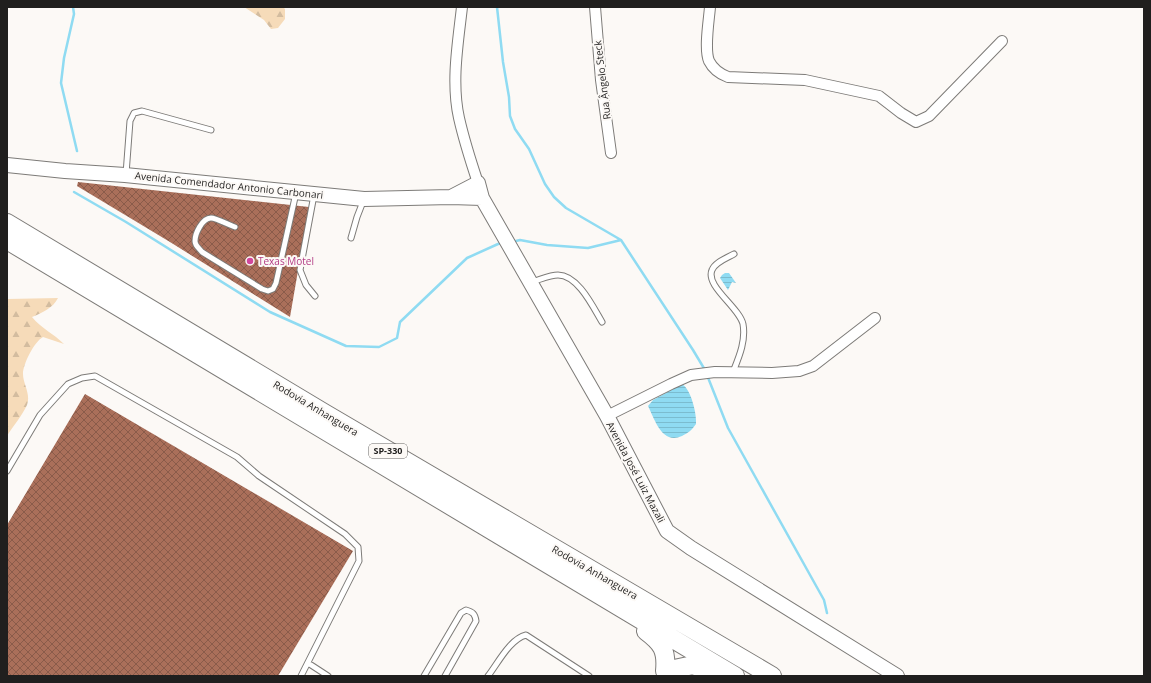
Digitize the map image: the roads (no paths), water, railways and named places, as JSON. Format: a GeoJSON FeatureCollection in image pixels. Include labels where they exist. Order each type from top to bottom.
{"type":"FeatureCollection","features":[{"type":"Feature","properties":{"kind":"highway","name":"Rodovia Anhanguera"},"geometry":{"type":"LineString","coordinates":[[7,223],[331,417],[772,676]]}},
{"type":"Feature","properties":{"kind":"highway","name":"Rodovia Anhanguera"},"geometry":{"type":"LineString","coordinates":[[7,240],[735,676]]}},
{"type":"Feature","properties":{"kind":"highway"},"geometry":{"type":"LineString","coordinates":[[598,594],[657,639],[663,649],[666,659],[663,674],[693,665],[721,676]]}},
{"type":"Feature","properties":{"kind":"main road","name":"Avenida Comendador Antonio Carbonari"},"geometry":{"type":"LineString","coordinates":[[7,165],[126,175],[364,199],[451,197],[482,198]]}},
{"type":"Feature","properties":{"kind":"main road","name":"Avenida Comendador Antonio Carbonari"},"geometry":{"type":"LineString","coordinates":[[451,197],[478,183]]}},
{"type":"Feature","properties":{"kind":"main road","name":"Avenida José Luiz Mazali"},"geometry":{"type":"LineString","coordinates":[[478,183],[482,198],[607,416],[666,531],[897,676]]}},
{"type":"Feature","properties":{"kind":"street"},"geometry":{"type":"LineString","coordinates":[[462,7],[457,49],[456,88],[459,117],[478,183]]}},
{"type":"Feature","properties":{"kind":"street","name":"Rua Ângelo Steck"},"geometry":{"type":"LineString","coordinates":[[595,7],[601,80],[611,153]]}},
{"type":"Feature","properties":{"kind":"street"},"geometry":{"type":"LineString","coordinates":[[710,7],[707,42],[709,60],[718,73],[728,77],[805,80],[880,96],[901,113],[916,122],[929,116],[1002,41]]}},
{"type":"Feature","properties":{"kind":"street"},"geometry":{"type":"LineString","coordinates":[[607,416],[691,375],[716,372],[772,373],[799,371],[813,366],[875,318]]}},
{"type":"Feature","properties":{"kind":"lane"},"geometry":{"type":"LineString","coordinates":[[126,175],[130,121],[134,113],[142,111],[211,130]]}},
{"type":"Feature","properties":{"kind":"lane"},"geometry":{"type":"LineString","coordinates":[[235,227],[211,218],[206,220],[202,223],[196,235],[195,242],[197,247],[202,252],[262,289],[268,291],[273,289],[276,283],[296,192]]}},
{"type":"Feature","properties":{"kind":"lane"},"geometry":{"type":"LineString","coordinates":[[315,194],[300,270],[306,285],[315,296]]}},
{"type":"Feature","properties":{"kind":"lane"},"geometry":{"type":"LineString","coordinates":[[351,238],[356,217],[364,199]]}},
{"type":"Feature","properties":{"kind":"lane"},"geometry":{"type":"LineString","coordinates":[[733,372],[742,348],[744,337],[743,323],[734,307],[714,285],[711,276],[712,270],[717,264],[734,254]]}},
{"type":"Feature","properties":{"kind":"lane"},"geometry":{"type":"LineString","coordinates":[[530,283],[559,275],[575,281],[584,292],[602,322]]}},
{"type":"Feature","properties":{"kind":"lane"},"geometry":{"type":"LineString","coordinates":[[7,471],[40,415],[68,384],[82,378],[95,376],[237,457],[259,476],[345,534],[358,546],[359,561],[301,676]]}},
{"type":"Feature","properties":{"kind":"lane"},"geometry":{"type":"LineString","coordinates":[[424,676],[461,613],[466,610],[472,612],[475,615],[476,621],[446,676]]}},
{"type":"Feature","properties":{"kind":"lane"},"geometry":{"type":"LineString","coordinates":[[488,676],[514,641],[520,637],[526,636],[589,676]]}},
{"type":"Feature","properties":{"kind":"lane"},"geometry":{"type":"LineString","coordinates":[[308,663],[328,676]]}},
{"type":"Feature","properties":{"kind":"water"},"geometry":{"type":"Polygon","coordinates":[[[725,273],[729,273],[736,283],[732,282],[728,290],[720,278],[725,273]]]}},
{"type":"Feature","properties":{"kind":"water"},"geometry":{"type":"Polygon","coordinates":[[[682,384],[691,396],[696,414],[696,424],[690,431],[682,436],[675,438],[669,437],[660,430],[648,406],[653,400],[682,384]]]}},
{"type":"Feature","properties":{"kind":"waterway"},"geometry":{"type":"LineString","coordinates":[[73,7],[74,14],[64,58],[61,83],[77,151]]}},
{"type":"Feature","properties":{"kind":"waterway"},"geometry":{"type":"LineString","coordinates":[[497,7],[503,62],[509,97],[510,116],[515,129],[529,149],[545,184],[554,197],[566,208],[621,240],[705,370]]}},
{"type":"Feature","properties":{"kind":"waterway"},"geometry":{"type":"LineString","coordinates":[[74,192],[126,222],[270,312],[346,346],[379,347],[397,338],[400,322],[467,258],[503,243]]}},
{"type":"Feature","properties":{"kind":"waterway"},"geometry":{"type":"LineString","coordinates":[[512,242],[520,240],[547,245],[588,248],[621,240]]}},
{"type":"Feature","properties":{"kind":"waterway"},"geometry":{"type":"LineString","coordinates":[[707,375],[728,428],[824,600],[827,613]]}},
{"type":"Feature","properties":{"kind":"place","name":"Texas Motel"},"geometry":{"type":"Point","coordinates":[250,261]}}]}
